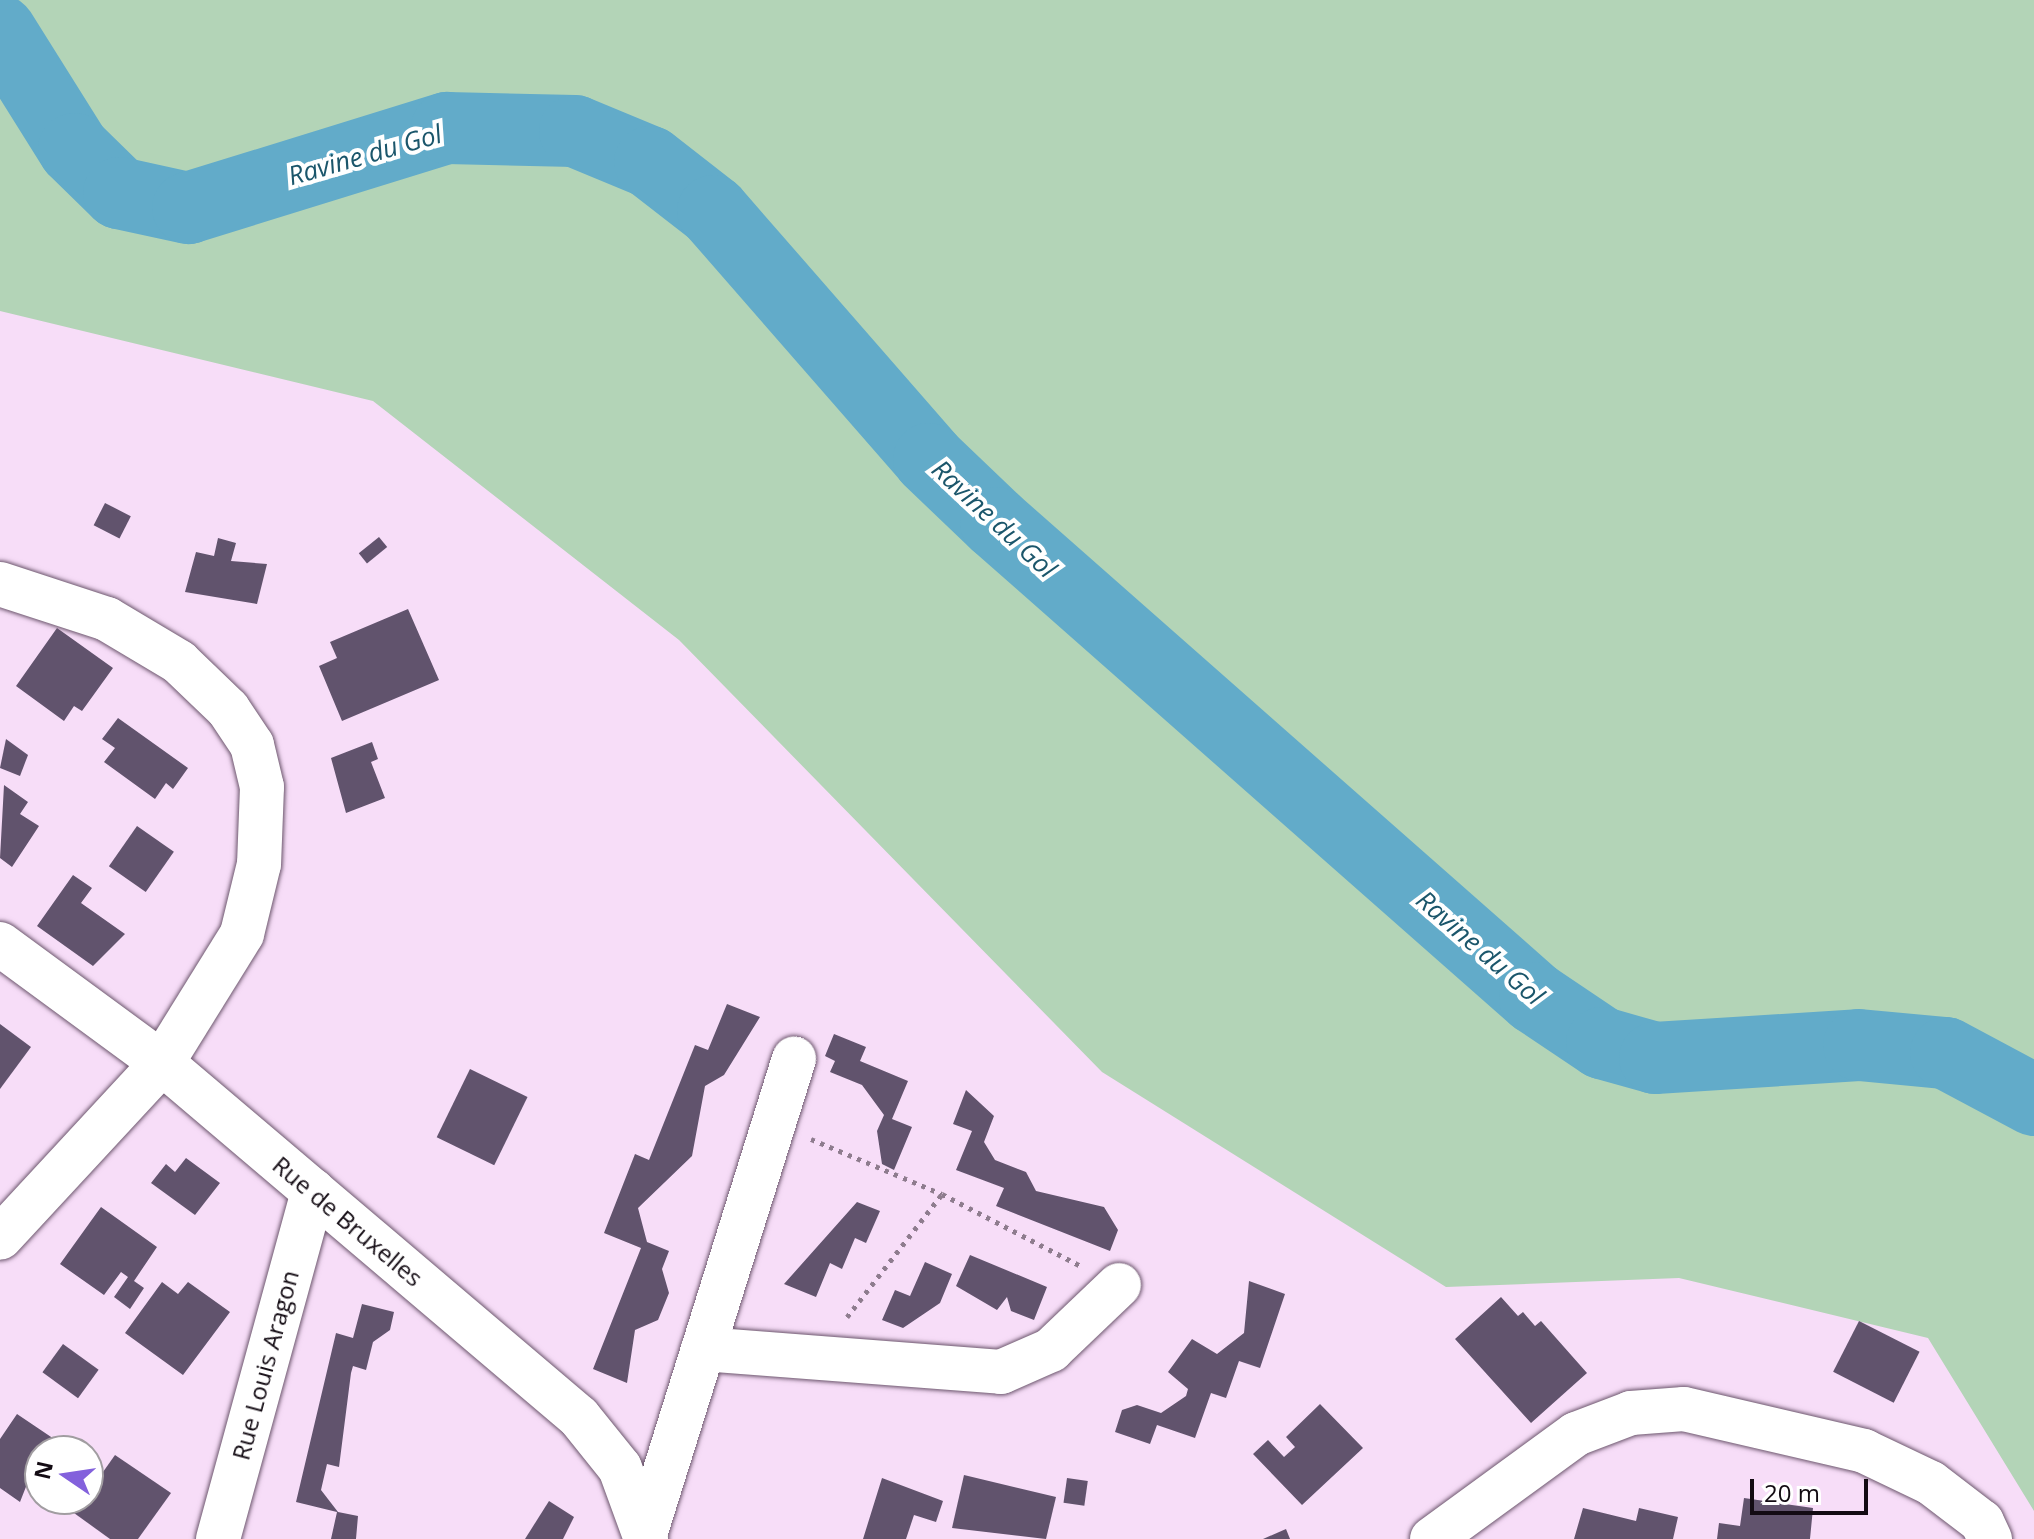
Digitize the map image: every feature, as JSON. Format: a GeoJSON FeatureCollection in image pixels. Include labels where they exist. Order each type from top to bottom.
{"type":"FeatureCollection","features":[{"type":"Feature","properties":{"kind":"street"},"geometry":{"type":"LineString","coordinates":[[0,584],[107,619],[179,662],[228,709],[252,745],[262,787],[259,864],[242,934],[162,1063],[0,1238]]}},
{"type":"Feature","properties":{"kind":"street","name":"Rue de Bruxelles"},"geometry":{"type":"LineString","coordinates":[[0,944],[162,1063],[579,1417],[620,1468],[646,1534]]}},
{"type":"Feature","properties":{"kind":"street"},"geometry":{"type":"LineString","coordinates":[[646,1534],[794,1058]]}},
{"type":"Feature","properties":{"kind":"street","name":"Rue Louis Aragon"},"geometry":{"type":"LineString","coordinates":[[218,1539],[313,1191]]}},
{"type":"Feature","properties":{"kind":"street"},"geometry":{"type":"LineString","coordinates":[[703,1349],[1001,1372],[1051,1350],[1119,1285]]}},
{"type":"Feature","properties":{"kind":"street"},"geometry":{"type":"LineString","coordinates":[[1432,1539],[1576,1434],[1631,1413],[1684,1409],[1864,1451],[1931,1483],[1982,1522],[1990,1539]]}},
{"type":"Feature","properties":{"kind":"path"},"geometry":{"type":"LineString","coordinates":[[774,1124],[942,1194],[1119,1285]]}},
{"type":"Feature","properties":{"kind":"path"},"geometry":{"type":"LineString","coordinates":[[814,1359],[942,1194]]}},
{"type":"Feature","properties":{"kind":"green space"},"geometry":{"type":"Polygon","coordinates":[[[0,0],[2034,0],[2034,1511],[1928,1338],[1679,1278],[1446,1287],[1102,1072],[679,640],[373,401],[0,311],[0,0]]]}},
{"type":"Feature","properties":{"kind":"building"},"geometry":{"type":"Polygon","coordinates":[[[105,503],[131,516],[119,538],[94,525],[105,503]]]}},
{"type":"Feature","properties":{"kind":"building"},"geometry":{"type":"Polygon","coordinates":[[[379,537],[387,547],[367,563],[359,553],[379,537]]]}},
{"type":"Feature","properties":{"kind":"building"},"geometry":{"type":"Polygon","coordinates":[[[218,538],[236,543],[231,561],[267,564],[257,604],[185,592],[196,552],[214,556],[218,538]]]}},
{"type":"Feature","properties":{"kind":"building"},"geometry":{"type":"Polygon","coordinates":[[[408,609],[439,680],[342,721],[319,666],[337,658],[330,642],[408,609]]]}},
{"type":"Feature","properties":{"kind":"building"},"geometry":{"type":"Polygon","coordinates":[[[57,628],[113,668],[82,711],[74,706],[64,721],[16,686],[57,628]]]}},
{"type":"Feature","properties":{"kind":"building"},"geometry":{"type":"Polygon","coordinates":[[[118,718],[188,768],[173,789],[166,783],[155,799],[104,762],[115,748],[102,739],[118,718]]]}},
{"type":"Feature","properties":{"kind":"building"},"geometry":{"type":"Polygon","coordinates":[[[6,739],[28,755],[20,776],[0,768],[6,739]]]}},
{"type":"Feature","properties":{"kind":"building"},"geometry":{"type":"Polygon","coordinates":[[[372,742],[378,759],[371,762],[385,798],[346,813],[331,758],[372,742]]]}},
{"type":"Feature","properties":{"kind":"building"},"geometry":{"type":"Polygon","coordinates":[[[4,785],[28,802],[20,814],[39,826],[12,867],[0,858],[4,785]]]}},
{"type":"Feature","properties":{"kind":"building"},"geometry":{"type":"Polygon","coordinates":[[[137,826],[174,852],[146,892],[109,866],[137,826]]]}},
{"type":"Feature","properties":{"kind":"building"},"geometry":{"type":"Polygon","coordinates":[[[73,875],[92,888],[81,903],[125,934],[93,966],[37,926],[73,875]]]}},
{"type":"Feature","properties":{"kind":"building"},"geometry":{"type":"Polygon","coordinates":[[[727,1004],[760,1017],[724,1075],[705,1086],[692,1156],[638,1208],[647,1242],[669,1251],[662,1269],[669,1293],[658,1320],[635,1330],[627,1383],[593,1369],[641,1248],[604,1233],[635,1154],[649,1160],[695,1045],[708,1050],[727,1004]]]}},
{"type":"Feature","properties":{"kind":"building"},"geometry":{"type":"Polygon","coordinates":[[[0,1024],[31,1047],[0,1089],[0,1024]]]}},
{"type":"Feature","properties":{"kind":"building"},"geometry":{"type":"Polygon","coordinates":[[[834,1034],[866,1047],[860,1061],[908,1081],[892,1119],[912,1127],[894,1170],[882,1164],[877,1131],[884,1115],[862,1085],[830,1072],[835,1061],[825,1056],[834,1034]]]}},
{"type":"Feature","properties":{"kind":"building"},"geometry":{"type":"Polygon","coordinates":[[[470,1069],[528,1097],[494,1165],[437,1137],[470,1069]]]}},
{"type":"Feature","properties":{"kind":"building"},"geometry":{"type":"Polygon","coordinates":[[[966,1090],[994,1116],[984,1142],[995,1160],[1026,1172],[1036,1191],[1104,1207],[1118,1230],[1110,1251],[996,1206],[1004,1188],[956,1170],[972,1131],[953,1124],[966,1090]]]}},
{"type":"Feature","properties":{"kind":"building"},"geometry":{"type":"Polygon","coordinates":[[[186,1158],[220,1183],[195,1215],[151,1183],[166,1164],[175,1172],[186,1158]]]}},
{"type":"Feature","properties":{"kind":"building"},"geometry":{"type":"Polygon","coordinates":[[[857,1202],[880,1211],[866,1243],[855,1238],[842,1269],[830,1263],[816,1297],[784,1284],[857,1202]]]}},
{"type":"Feature","properties":{"kind":"building"},"geometry":{"type":"Polygon","coordinates":[[[101,1207],[157,1247],[134,1281],[144,1288],[130,1309],[114,1297],[128,1277],[121,1272],[104,1295],[60,1264],[101,1207]]]}},
{"type":"Feature","properties":{"kind":"building"},"geometry":{"type":"Polygon","coordinates":[[[970,1255],[1047,1287],[1034,1320],[1011,1311],[1007,1297],[997,1310],[956,1286],[970,1255]]]}},
{"type":"Feature","properties":{"kind":"building"},"geometry":{"type":"Polygon","coordinates":[[[925,1262],[952,1274],[940,1303],[903,1328],[882,1320],[895,1290],[910,1296],[925,1262]]]}},
{"type":"Feature","properties":{"kind":"building"},"geometry":{"type":"Polygon","coordinates":[[[1249,1281],[1285,1294],[1260,1368],[1239,1361],[1226,1398],[1211,1393],[1195,1438],[1157,1425],[1150,1444],[1115,1432],[1122,1410],[1137,1405],[1161,1413],[1186,1396],[1188,1389],[1168,1372],[1192,1339],[1217,1354],[1244,1333],[1249,1281]]]}},
{"type":"Feature","properties":{"kind":"building"},"geometry":{"type":"Polygon","coordinates":[[[162,1282],[178,1294],[188,1282],[230,1312],[183,1375],[125,1333],[162,1282]]]}},
{"type":"Feature","properties":{"kind":"building"},"geometry":{"type":"Polygon","coordinates":[[[1501,1297],[1518,1316],[1523,1312],[1535,1326],[1541,1321],[1587,1373],[1531,1423],[1455,1339],[1501,1297]]]}},
{"type":"Feature","properties":{"kind":"building"},"geometry":{"type":"Polygon","coordinates":[[[362,1304],[394,1312],[390,1330],[373,1342],[366,1370],[353,1366],[351,1373],[339,1467],[327,1464],[321,1490],[338,1512],[358,1516],[356,1539],[331,1539],[337,1512],[296,1502],[336,1333],[353,1338],[362,1304]]]}},
{"type":"Feature","properties":{"kind":"building"},"geometry":{"type":"Polygon","coordinates":[[[1859,1321],[1920,1352],[1894,1403],[1833,1372],[1859,1321]]]}},
{"type":"Feature","properties":{"kind":"building"},"geometry":{"type":"Polygon","coordinates":[[[63,1344],[99,1370],[78,1398],[42,1372],[63,1344]]]}},
{"type":"Feature","properties":{"kind":"building"},"geometry":{"type":"Polygon","coordinates":[[[1320,1404],[1363,1448],[1302,1505],[1253,1454],[1268,1440],[1284,1457],[1295,1447],[1286,1437],[1320,1404]]]}},
{"type":"Feature","properties":{"kind":"building"},"geometry":{"type":"Polygon","coordinates":[[[17,1414],[48,1435],[24,1435],[24,1492],[20,1502],[0,1488],[0,1439],[17,1414]]]}},
{"type":"Feature","properties":{"kind":"building"},"geometry":{"type":"Polygon","coordinates":[[[115,1455],[171,1493],[138,1539],[110,1539],[77,1515],[104,1515],[104,1471],[115,1455]]]}},
{"type":"Feature","properties":{"kind":"building"},"geometry":{"type":"Polygon","coordinates":[[[964,1475],[1056,1497],[1046,1539],[952,1528],[964,1475]]]}},
{"type":"Feature","properties":{"kind":"building"},"geometry":{"type":"Polygon","coordinates":[[[882,1478],[943,1501],[936,1522],[914,1515],[906,1539],[863,1539],[882,1478]]]}},
{"type":"Feature","properties":{"kind":"building"},"geometry":{"type":"Polygon","coordinates":[[[1067,1478],[1088,1481],[1084,1506],[1064,1503],[1067,1478]]]}},
{"type":"Feature","properties":{"kind":"building"},"geometry":{"type":"Polygon","coordinates":[[[1744,1498],[1813,1508],[1810,1539],[1717,1539],[1719,1523],[1740,1526],[1744,1498]]]}},
{"type":"Feature","properties":{"kind":"building"},"geometry":{"type":"Polygon","coordinates":[[[549,1501],[574,1517],[563,1539],[525,1539],[549,1501]]]}},
{"type":"Feature","properties":{"kind":"building"},"geometry":{"type":"Polygon","coordinates":[[[1583,1508],[1636,1521],[1639,1508],[1678,1517],[1673,1539],[1574,1539],[1583,1508]]]}},
{"type":"Feature","properties":{"kind":"building"},"geometry":{"type":"Polygon","coordinates":[[[1286,1529],[1290,1539],[1263,1539],[1286,1529]]]}},
{"type":"Feature","properties":{"kind":"waterway","name":"Ravine du Gol"},"geometry":{"type":"LineString","coordinates":[[0,31],[74,149],[119,193],[188,208],[447,128],[575,131],[650,162],[713,211],[929,459],[996,523],[1535,998],[1602,1043],[1655,1058],[1859,1045],[1946,1053],[2034,1100]]}}]}
